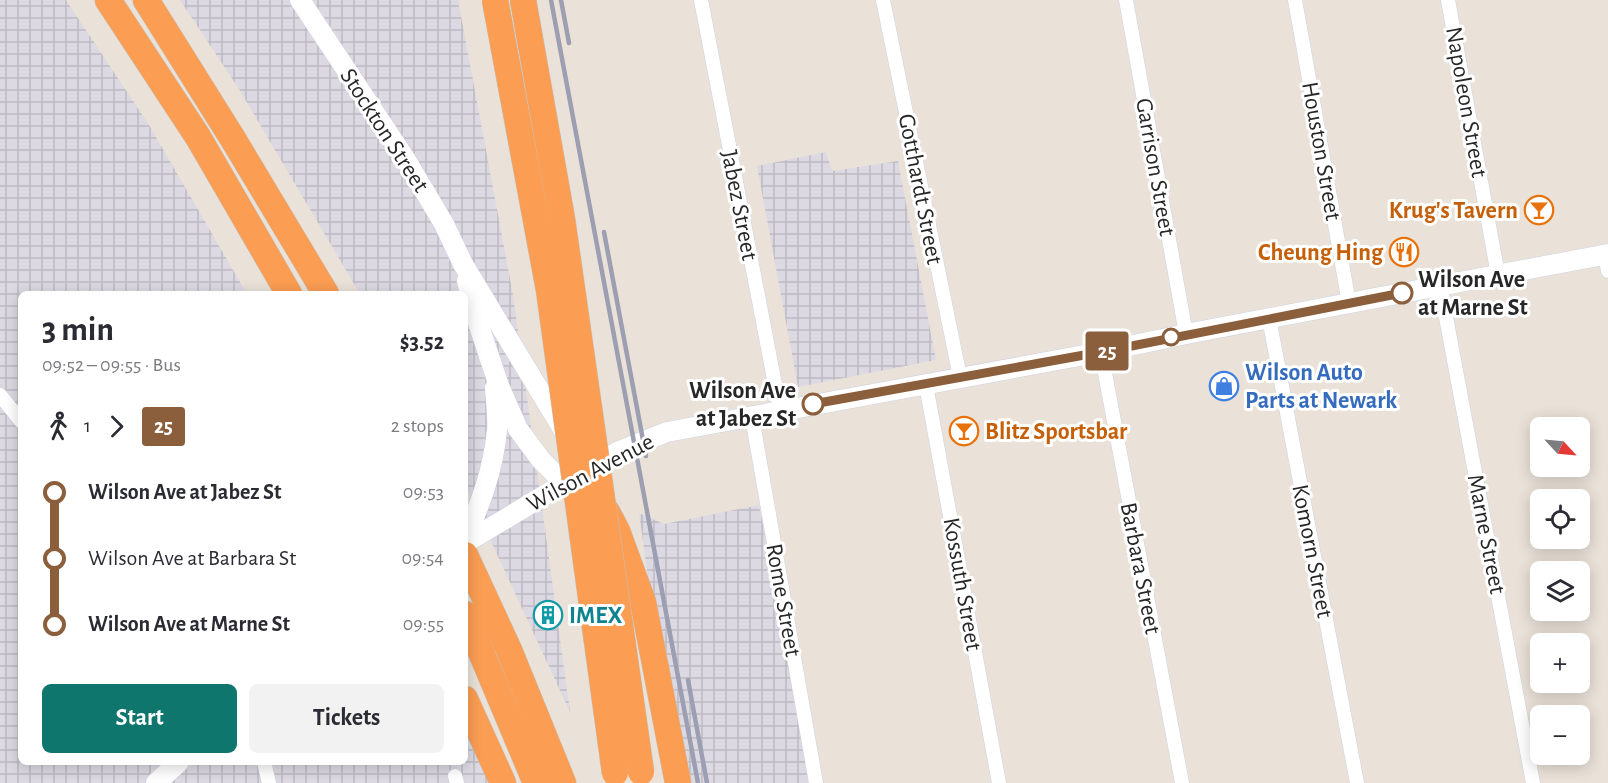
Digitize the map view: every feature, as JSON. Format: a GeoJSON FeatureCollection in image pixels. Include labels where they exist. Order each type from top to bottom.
{"type":"FeatureCollection","features":[{"type":"Feature","properties":{"kind":"highway"},"geometry":{"type":"LineString","coordinates":[[108,0],[198,137],[287,291]]}},
{"type":"Feature","properties":{"kind":"highway"},"geometry":{"type":"LineString","coordinates":[[146,0],[324,291]]}},
{"type":"Feature","properties":{"kind":"highway"},"geometry":{"type":"LineString","coordinates":[[495,0],[549,290],[616,778]]}},
{"type":"Feature","properties":{"kind":"highway"},"geometry":{"type":"LineString","coordinates":[[523,0],[562,219],[642,778]]}},
{"type":"Feature","properties":{"kind":"highway"},"geometry":{"type":"LineString","coordinates":[[587,469],[617,531],[644,602],[678,783]]}},
{"type":"Feature","properties":{"kind":"highway"},"geometry":{"type":"LineString","coordinates":[[468,561],[492,609],[563,783]]}},
{"type":"Feature","properties":{"kind":"highway"},"geometry":{"type":"LineString","coordinates":[[468,620],[536,783]]}},
{"type":"Feature","properties":{"kind":"highway"},"geometry":{"type":"LineString","coordinates":[[468,706],[503,783]]}},
{"type":"Feature","properties":{"kind":"main road","name":"Stockton Street"},"geometry":{"type":"LineString","coordinates":[[300,0],[411,166],[444,224],[463,264],[587,469]]}},
{"type":"Feature","properties":{"kind":"main road","name":"Wilson Avenue"},"geometry":{"type":"LineString","coordinates":[[468,539],[617,452],[666,432],[1101,352],[1498,274],[1607,260]]}},
{"type":"Feature","properties":{"kind":"main road","name":"Stockton Street"},"geometry":{"type":"LineString","coordinates":[[463,264],[475,314],[499,386],[518,429],[541,460],[564,483]]}},
{"type":"Feature","properties":{"kind":"main road"},"geometry":{"type":"LineString","coordinates":[[468,534],[485,493],[497,428],[494,367]]}},
{"type":"Feature","properties":{"kind":"main road"},"geometry":{"type":"LineString","coordinates":[[156,783],[176,765]]}},
{"type":"Feature","properties":{"kind":"street","name":"Jabez Street"},"geometry":{"type":"LineString","coordinates":[[700,0],[780,410]]}},
{"type":"Feature","properties":{"kind":"street","name":"Gotthardt Street"},"geometry":{"type":"LineString","coordinates":[[883,0],[960,378]]}},
{"type":"Feature","properties":{"kind":"street","name":"Garrison Street"},"geometry":{"type":"LineString","coordinates":[[1126,0],[1186,334]]}},
{"type":"Feature","properties":{"kind":"street","name":"Houston Street"},"geometry":{"type":"LineString","coordinates":[[1295,0],[1349,303]]}},
{"type":"Feature","properties":{"kind":"street","name":"Napoleon Street"},"geometry":{"type":"LineString","coordinates":[[1448,0],[1498,274]]}},
{"type":"Feature","properties":{"kind":"street","name":"Marne Street"},"geometry":{"type":"LineString","coordinates":[[1440,285],[1533,783]]}},
{"type":"Feature","properties":{"kind":"street","name":"Komorn Street"},"geometry":{"type":"LineString","coordinates":[[1269,318],[1357,783]]}},
{"type":"Feature","properties":{"kind":"street","name":"Barbara Street"},"geometry":{"type":"LineString","coordinates":[[1101,352],[1182,783]]}},
{"type":"Feature","properties":{"kind":"street","name":"Kossuth Street"},"geometry":{"type":"LineString","coordinates":[[926,385],[999,783]]}},
{"type":"Feature","properties":{"kind":"street"},"geometry":{"type":"LineString","coordinates":[[0,395],[18,417]]}},
{"type":"Feature","properties":{"kind":"street","name":"Rome Street"},"geometry":{"type":"LineString","coordinates":[[752,417],[816,783]]}},
{"type":"Feature","properties":{"kind":"street"},"geometry":{"type":"LineString","coordinates":[[265,765],[269,783]]}},
{"type":"Feature","properties":{"kind":"shaded area"},"geometry":{"type":"Polygon","coordinates":[[[0,0],[66,0],[149,125],[245,291],[18,291],[18,765],[468,765],[468,714],[495,783],[0,783],[0,0]]]}},
{"type":"Feature","properties":{"kind":"shaded area"},"geometry":{"type":"Polygon","coordinates":[[[180,0],[458,0],[513,295],[570,712],[468,491],[468,291],[358,291],[239,89],[180,0]]]}},
{"type":"Feature","properties":{"kind":"shaded area"},"geometry":{"type":"Polygon","coordinates":[[[826,152],[832,171],[898,161],[936,360],[798,387],[757,166],[826,152]]]}},
{"type":"Feature","properties":{"kind":"shaded area"},"geometry":{"type":"Polygon","coordinates":[[[759,505],[812,783],[677,783],[639,513],[664,524],[759,505]]]}},
{"type":"Feature","properties":{"kind":"railway"},"geometry":{"type":"LineString","coordinates":[[551,0],[698,783]]}},
{"type":"Feature","properties":{"kind":"railway"},"geometry":{"type":"LineString","coordinates":[[561,0],[569,43]]}},
{"type":"Feature","properties":{"kind":"railway"},"geometry":{"type":"LineString","coordinates":[[604,232],[646,456]]}},
{"type":"Feature","properties":{"kind":"railway"},"geometry":{"type":"LineString","coordinates":[[688,680],[707,783]]}},
{"type":"Feature","properties":{"kind":"bus line","name":"25"},"geometry":{"type":"LineString","coordinates":[[813,404],[1101,352],[1402,293]]}},
{"type":"Feature","properties":{"kind":"place","name":"Krug's Tavern"},"geometry":{"type":"Point","coordinates":[1539,210]}},
{"type":"Feature","properties":{"kind":"place","name":"Cheung Hing"},"geometry":{"type":"Point","coordinates":[1404,252]}},
{"type":"Feature","properties":{"kind":"place","name":"Wilson Ave at Marne St"},"geometry":{"type":"Point","coordinates":[1402,293]}},
{"type":"Feature","properties":{"kind":"place","name":"Wilson Auto Parts at Newark"},"geometry":{"type":"Point","coordinates":[1224,386]}},
{"type":"Feature","properties":{"kind":"place","name":"Wilson Ave at Jabez St"},"geometry":{"type":"Point","coordinates":[813,404]}},
{"type":"Feature","properties":{"kind":"place","name":"Blitz Sportsbar"},"geometry":{"type":"Point","coordinates":[964,431]}},
{"type":"Feature","properties":{"kind":"place","name":"IMEX"},"geometry":{"type":"Point","coordinates":[548,615]}}]}
